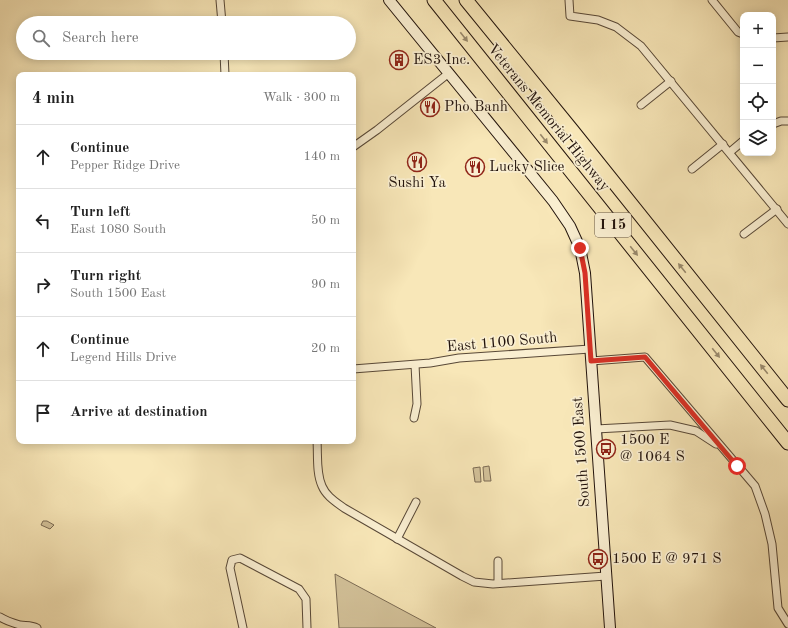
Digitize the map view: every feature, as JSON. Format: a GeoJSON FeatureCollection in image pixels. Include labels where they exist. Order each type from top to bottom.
{"type":"FeatureCollection","features":[{"type":"Feature","properties":{"kind":"highway","name":"Veterans Memorial Highway"},"geometry":{"type":"LineString","coordinates":[[466,0],[788,400]]}},
{"type":"Feature","properties":{"kind":"highway","name":"Veterans Memorial Highway"},"geometry":{"type":"LineString","coordinates":[[434,2],[788,443]]}},
{"type":"Feature","properties":{"kind":"street"},"geometry":{"type":"LineString","coordinates":[[220,0],[221,16]]}},
{"type":"Feature","properties":{"kind":"street","name":"South 1500 East"},"geometry":{"type":"LineString","coordinates":[[389,0],[553,201],[570,226],[580,248],[585,273],[610,628]]}},
{"type":"Feature","properties":{"kind":"street"},"geometry":{"type":"LineString","coordinates":[[569,0],[570,16],[598,20],[616,27],[641,46],[788,224]]}},
{"type":"Feature","properties":{"kind":"street"},"geometry":{"type":"LineString","coordinates":[[712,0],[740,33]]}},
{"type":"Feature","properties":{"kind":"street"},"geometry":{"type":"LineString","coordinates":[[776,38],[788,37]]}},
{"type":"Feature","properties":{"kind":"street"},"geometry":{"type":"LineString","coordinates":[[224,60],[225,72]]}},
{"type":"Feature","properties":{"kind":"street"},"geometry":{"type":"LineString","coordinates":[[356,145],[378,130],[449,73]]}},
{"type":"Feature","properties":{"kind":"street"},"geometry":{"type":"LineString","coordinates":[[641,105],[671,81]]}},
{"type":"Feature","properties":{"kind":"street"},"geometry":{"type":"LineString","coordinates":[[776,123],[788,121]]}},
{"type":"Feature","properties":{"kind":"street"},"geometry":{"type":"LineString","coordinates":[[692,169],[723,144]]}},
{"type":"Feature","properties":{"kind":"street"},"geometry":{"type":"LineString","coordinates":[[730,152],[740,144]]}},
{"type":"Feature","properties":{"kind":"street"},"geometry":{"type":"LineString","coordinates":[[744,234],[777,209]]}},
{"type":"Feature","properties":{"kind":"street","name":"East 1100 South"},"geometry":{"type":"LineString","coordinates":[[356,369],[430,364],[458,358],[590,349]]}},
{"type":"Feature","properties":{"kind":"street"},"geometry":{"type":"LineString","coordinates":[[591,361],[645,357],[755,486],[765,514],[774,556],[778,608],[788,624]]}},
{"type":"Feature","properties":{"kind":"street"},"geometry":{"type":"LineString","coordinates":[[414,418],[417,404],[415,364]]}},
{"type":"Feature","properties":{"kind":"street"},"geometry":{"type":"LineString","coordinates":[[596,429],[670,425],[696,431],[723,449]]}},
{"type":"Feature","properties":{"kind":"street"},"geometry":{"type":"LineString","coordinates":[[317,444],[319,473],[322,486],[331,498],[344,508],[474,582],[498,583],[606,576]]}},
{"type":"Feature","properties":{"kind":"street"},"geometry":{"type":"LineString","coordinates":[[397,539],[416,502]]}},
{"type":"Feature","properties":{"kind":"street"},"geometry":{"type":"LineString","coordinates":[[243,628],[230,568],[232,560],[240,558],[299,589],[306,599],[307,628]]}},
{"type":"Feature","properties":{"kind":"street"},"geometry":{"type":"LineString","coordinates":[[498,561],[498,583]]}},
{"type":"Feature","properties":{"kind":"street"},"geometry":{"type":"LineString","coordinates":[[0,617],[6,621],[37,628]]}},
{"type":"Feature","properties":{"kind":"shaded area"},"geometry":{"type":"Polygon","coordinates":[[[489,466],[491,481],[484,481],[483,467],[489,466]]]}},
{"type":"Feature","properties":{"kind":"shaded area"},"geometry":{"type":"Polygon","coordinates":[[[480,467],[481,482],[475,482],[473,468],[480,467]]]}},
{"type":"Feature","properties":{"kind":"shaded area"},"geometry":{"type":"Polygon","coordinates":[[[43,521],[47,521],[54,525],[50,529],[41,525],[43,521]]]}},
{"type":"Feature","properties":{"kind":"shaded area"},"geometry":{"type":"Polygon","coordinates":[[[335,574],[436,628],[339,628],[335,574]]]}},
{"type":"Feature","properties":{"kind":"place","name":"ES3 Inc."},"geometry":{"type":"Point","coordinates":[399,60]}},
{"type":"Feature","properties":{"kind":"place","name":"Pho Banh"},"geometry":{"type":"Point","coordinates":[430,107]}},
{"type":"Feature","properties":{"kind":"place","name":"Sushi Ya"},"geometry":{"type":"Point","coordinates":[417,162]}},
{"type":"Feature","properties":{"kind":"place","name":"Lucky Slice"},"geometry":{"type":"Point","coordinates":[475,167]}},
{"type":"Feature","properties":{"kind":"place","name":"1500 E @ 1064 S"},"geometry":{"type":"Point","coordinates":[606,449]}},
{"type":"Feature","properties":{"kind":"place","name":"1500 E @ 971 S"},"geometry":{"type":"Point","coordinates":[598,559]}},
{"type":"Feature","properties":{"kind":"route"},"geometry":{"type":"LineString","coordinates":[[580,248],[585,273],[591,361],[645,357],[737,466]]}}]}
